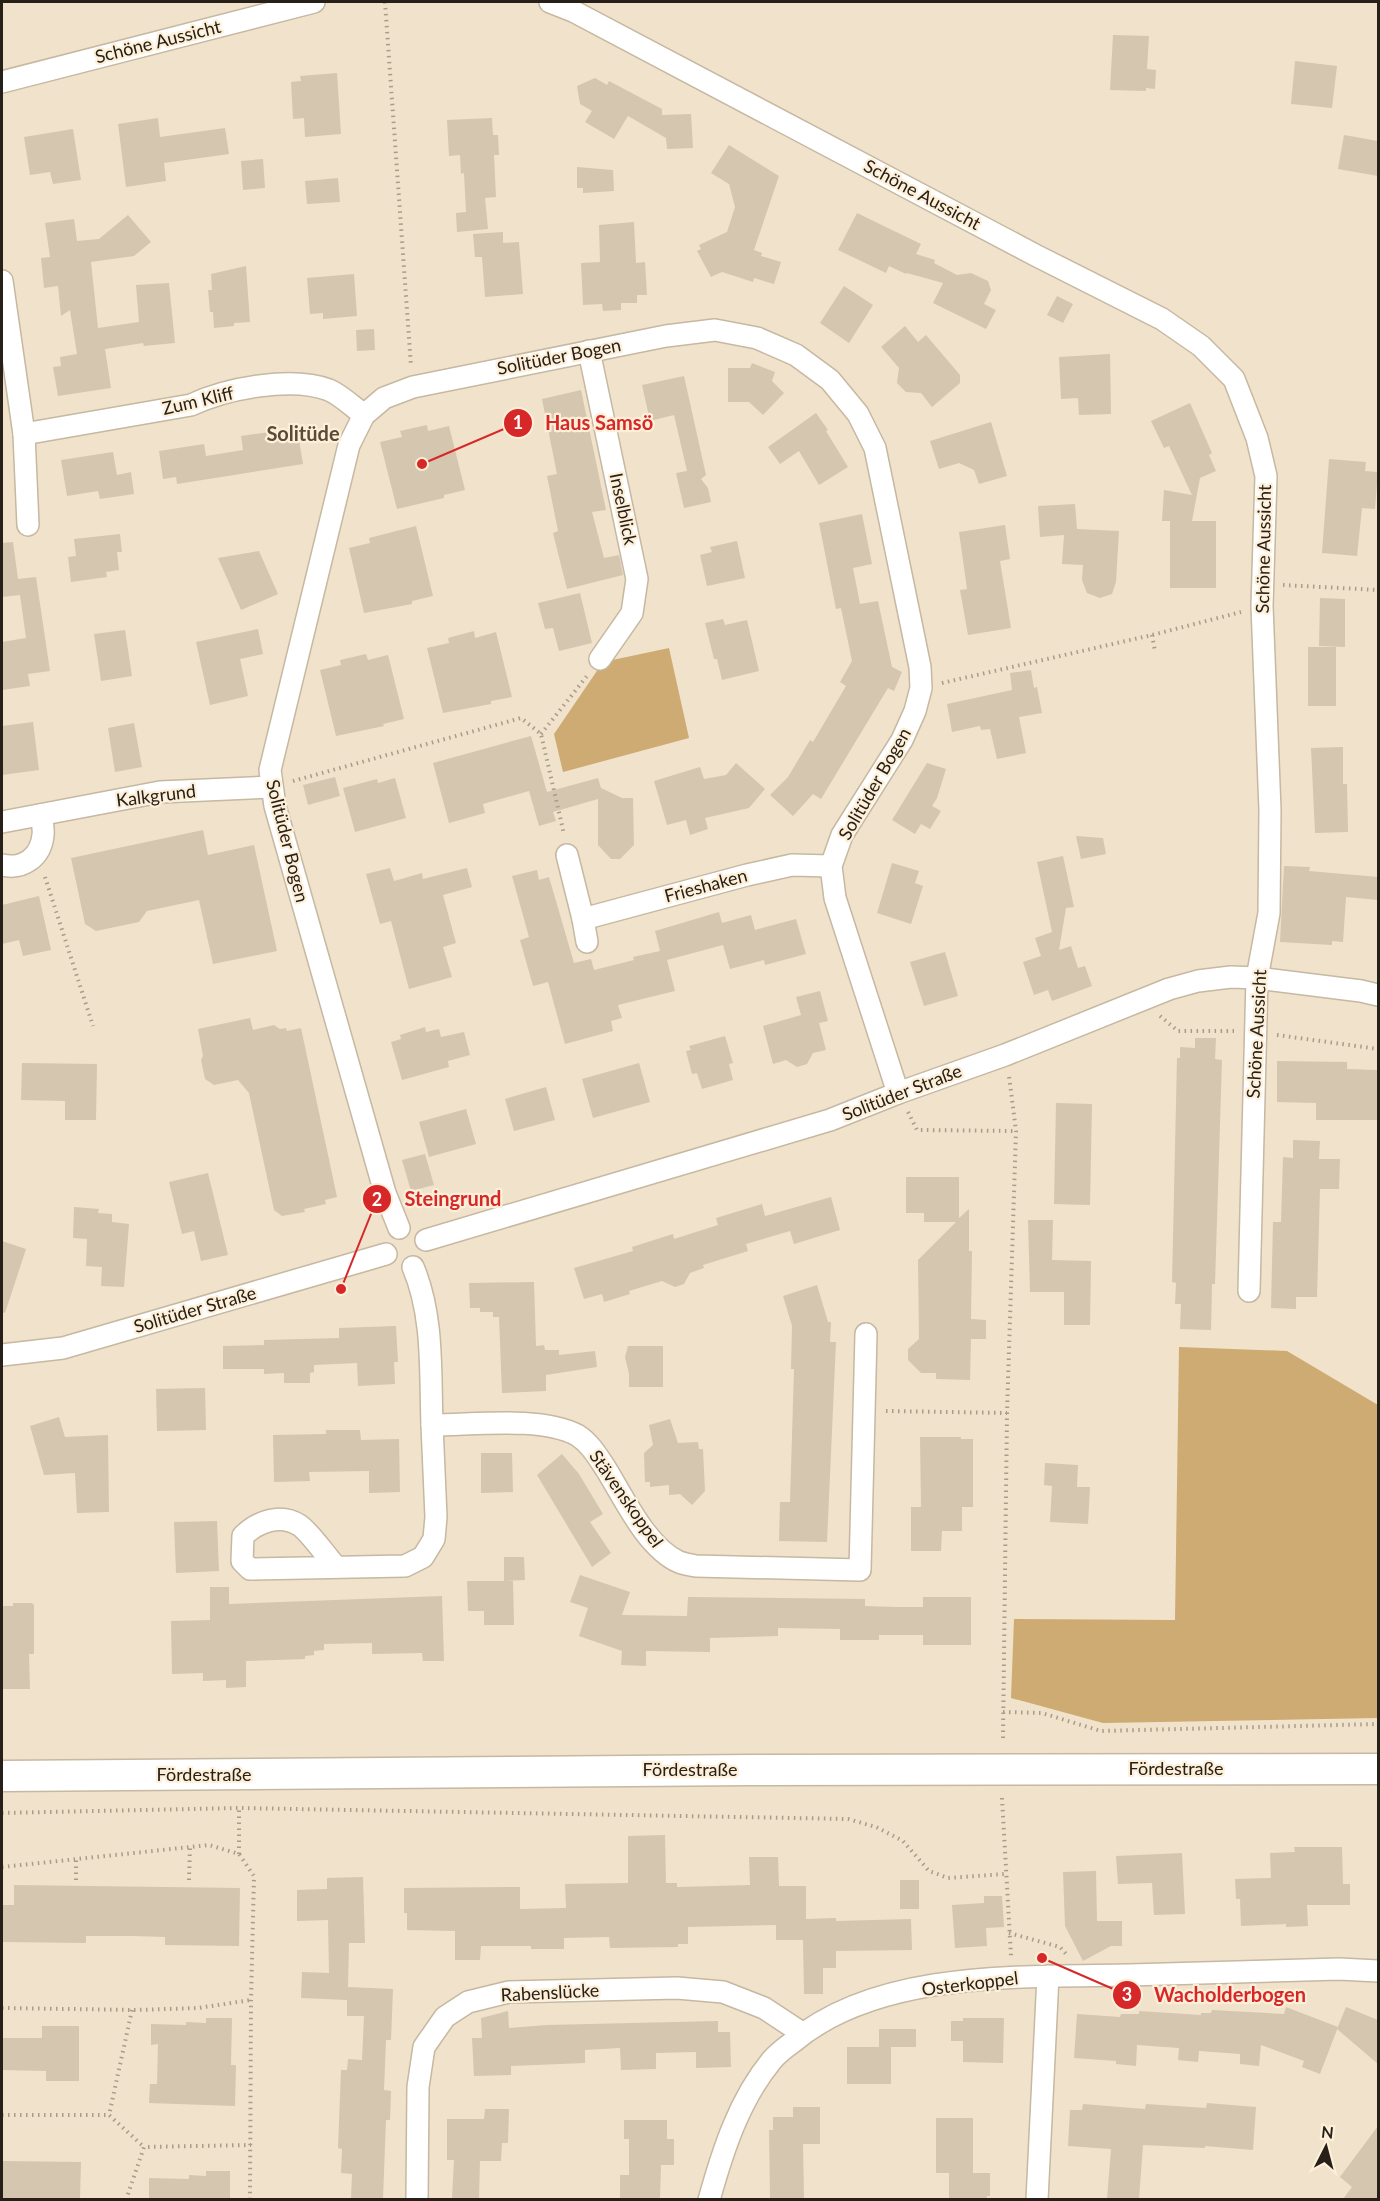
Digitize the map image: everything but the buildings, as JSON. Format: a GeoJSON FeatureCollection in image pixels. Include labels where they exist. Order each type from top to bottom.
{"type":"FeatureCollection","features":[{"type":"Feature","properties":{"kind":"main road","name":"Fördestraße"},"geometry":{"type":"LineString","coordinates":[[2,1776],[752,1770],[1378,1769]]}},
{"type":"Feature","properties":{"kind":"street","name":"Schöne Aussicht"},"geometry":{"type":"LineString","coordinates":[[2,82],[314,2]]}},
{"type":"Feature","properties":{"kind":"street","name":"Schöne Aussicht"},"geometry":{"type":"LineString","coordinates":[[550,2],[582,16],[1162,319],[1202,346],[1234,379],[1257,438],[1266,476],[1262,606],[1270,810],[1269,913],[1257,978],[1249,1291]]}},
{"type":"Feature","properties":{"kind":"street"},"geometry":{"type":"LineString","coordinates":[[2,281],[24,434],[28,525]]}},
{"type":"Feature","properties":{"kind":"street","name":"Solitüder Bogen"},"geometry":{"type":"LineString","coordinates":[[399,1228],[381,1181],[275,806],[270,770],[349,444],[364,415],[384,398],[413,387],[666,336],[716,330],[757,338],[796,355],[830,380],[858,414],[875,448],[920,667],[921,688],[915,711],[902,740],[842,835],[831,866],[835,898],[898,1093]]}},
{"type":"Feature","properties":{"kind":"street","name":"Inselblick"},"geometry":{"type":"LineString","coordinates":[[589,351],[637,579],[632,613],[600,659]]}},
{"type":"Feature","properties":{"kind":"street","name":"Zum Kliff"},"geometry":{"type":"LineString","coordinates":[[24,434],[191,405],[208,397],[273,384],[303,383],[331,391],[364,415]]}},
{"type":"Feature","properties":{"kind":"street","name":"Kalkgrund"},"geometry":{"type":"LineString","coordinates":[[2,822],[160,792],[272,787]]}},
{"type":"Feature","properties":{"kind":"street"},"geometry":{"type":"LineString","coordinates":[[2,865],[24,865],[39,853],[44,834],[41,815]]}},
{"type":"Feature","properties":{"kind":"street"},"geometry":{"type":"LineString","coordinates":[[567,855],[587,942]]}},
{"type":"Feature","properties":{"kind":"street","name":"Frieshaken"},"geometry":{"type":"LineString","coordinates":[[583,919],[747,874],[792,866],[831,866]]}},
{"type":"Feature","properties":{"kind":"street","name":"Solitüder Straße"},"geometry":{"type":"LineString","coordinates":[[426,1240],[830,1120],[1005,1055],[1169,989],[1198,981],[1231,977],[1257,978],[1378,995]]}},
{"type":"Feature","properties":{"kind":"street"},"geometry":{"type":"LineString","coordinates":[[399,1228],[415,1228],[426,1240],[425,1256],[413,1267],[397,1266],[386,1254],[387,1238],[399,1228]]}},
{"type":"Feature","properties":{"kind":"street","name":"Solitüder Straße"},"geometry":{"type":"LineString","coordinates":[[2,1355],[63,1348],[386,1254]]}},
{"type":"Feature","properties":{"kind":"street"},"geometry":{"type":"LineString","coordinates":[[336,1567],[405,1566],[423,1557],[434,1539],[436,1517],[426,1312],[422,1287],[413,1267]]}},
{"type":"Feature","properties":{"kind":"street","name":"Stävenskoppel"},"geometry":{"type":"LineString","coordinates":[[432,1425],[538,1424],[561,1429],[578,1436],[594,1450],[645,1531],[663,1551],[678,1562],[696,1566],[860,1570],[866,1334]]}},
{"type":"Feature","properties":{"kind":"street","name":"Osterkoppel"},"geometry":{"type":"LineString","coordinates":[[709,2199],[723,2150],[747,2097],[773,2058],[802,2033],[831,2015],[873,1999],[943,1983],[1012,1977],[1338,1969],[1378,1971]]}},
{"type":"Feature","properties":{"kind":"street"},"geometry":{"type":"LineString","coordinates":[[1037,2199],[1058,1976]]}},
{"type":"Feature","properties":{"kind":"street","name":"Rabenslücke"},"geometry":{"type":"LineString","coordinates":[[417,2199],[418,2087],[423,2047],[445,2017],[468,2002],[509,1992],[677,1988],[723,1992],[764,2008],[802,2033]]}},
{"type":"Feature","properties":{"kind":"path"},"geometry":{"type":"LineString","coordinates":[[385,2],[413,387]]}},
{"type":"Feature","properties":{"kind":"path"},"geometry":{"type":"LineString","coordinates":[[1262,584],[1378,590]]}},
{"type":"Feature","properties":{"kind":"path"},"geometry":{"type":"LineString","coordinates":[[921,688],[1152,635],[1262,606]]}},
{"type":"Feature","properties":{"kind":"path"},"geometry":{"type":"LineString","coordinates":[[1152,635],[1155,651]]}},
{"type":"Feature","properties":{"kind":"path"},"geometry":{"type":"LineString","coordinates":[[541,734],[600,659]]}},
{"type":"Feature","properties":{"kind":"path"},"geometry":{"type":"LineString","coordinates":[[272,787],[521,718],[541,734],[567,855]]}},
{"type":"Feature","properties":{"kind":"path"},"geometry":{"type":"LineString","coordinates":[[39,853],[93,1026]]}},
{"type":"Feature","properties":{"kind":"path"},"geometry":{"type":"LineString","coordinates":[[1003,1738],[1007,1413],[1016,1131],[1005,1055]]}},
{"type":"Feature","properties":{"kind":"path"},"geometry":{"type":"LineString","coordinates":[[898,1093],[917,1130],[1016,1131]]}},
{"type":"Feature","properties":{"kind":"path"},"geometry":{"type":"LineString","coordinates":[[864,1411],[1007,1413]]}},
{"type":"Feature","properties":{"kind":"path"},"geometry":{"type":"LineString","coordinates":[[1003,1712],[1042,1713],[1101,1731],[1378,1724]]}},
{"type":"Feature","properties":{"kind":"path"},"geometry":{"type":"LineString","coordinates":[[1002,1798],[1012,1977]]}},
{"type":"Feature","properties":{"kind":"path"},"geometry":{"type":"LineString","coordinates":[[2,1813],[239,1808],[848,1819],[876,1827],[903,1841],[930,1871],[948,1878],[1005,1874]]}},
{"type":"Feature","properties":{"kind":"path"},"geometry":{"type":"LineString","coordinates":[[239,1808],[239,1854],[254,1876],[250,2000],[250,2199]]}},
{"type":"Feature","properties":{"kind":"path"},"geometry":{"type":"LineString","coordinates":[[2,1867],[209,1845],[239,1854]]}},
{"type":"Feature","properties":{"kind":"path"},"geometry":{"type":"LineString","coordinates":[[189,1880],[190,1847]]}},
{"type":"Feature","properties":{"kind":"path"},"geometry":{"type":"LineString","coordinates":[[76,1859],[76,1880]]}},
{"type":"Feature","properties":{"kind":"path"},"geometry":{"type":"LineString","coordinates":[[1009,1933],[1060,1947],[1067,1955],[1058,1976]]}},
{"type":"Feature","properties":{"kind":"path"},"geometry":{"type":"LineString","coordinates":[[2,2008],[132,2010],[198,2008],[250,2000]]}},
{"type":"Feature","properties":{"kind":"path"},"geometry":{"type":"LineString","coordinates":[[109,2115],[132,2010]]}},
{"type":"Feature","properties":{"kind":"path"},"geometry":{"type":"LineString","coordinates":[[2,2115],[109,2115],[144,2147],[250,2145]]}},
{"type":"Feature","properties":{"kind":"path"},"geometry":{"type":"LineString","coordinates":[[126,2199],[144,2147]]}},
{"type":"Feature","properties":{"kind":"shaded area"},"geometry":{"type":"Polygon","coordinates":[[[669,648],[689,738],[563,772],[554,734],[603,662],[669,648]]]}},
{"type":"Feature","properties":{"kind":"shaded area"},"geometry":{"type":"Polygon","coordinates":[[[1179,1347],[1287,1351],[1378,1405],[1378,1718],[1103,1723],[1011,1698],[1014,1619],[1175,1620],[1179,1347]]]}},
{"type":"Feature","properties":{"kind":"place","name":"Haus Samsö"},"geometry":{"type":"Point","coordinates":[422,464]}},
{"type":"Feature","properties":{"kind":"place","name":"Steingrund"},"geometry":{"type":"Point","coordinates":[341,1289]}},
{"type":"Feature","properties":{"kind":"place","name":"Wacholderbogen"},"geometry":{"type":"Point","coordinates":[1042,1958]}},
{"type":"Feature","properties":{"kind":"district","name":"Solitüde"},"geometry":{"type":"Point","coordinates":[303,434]}}]}
